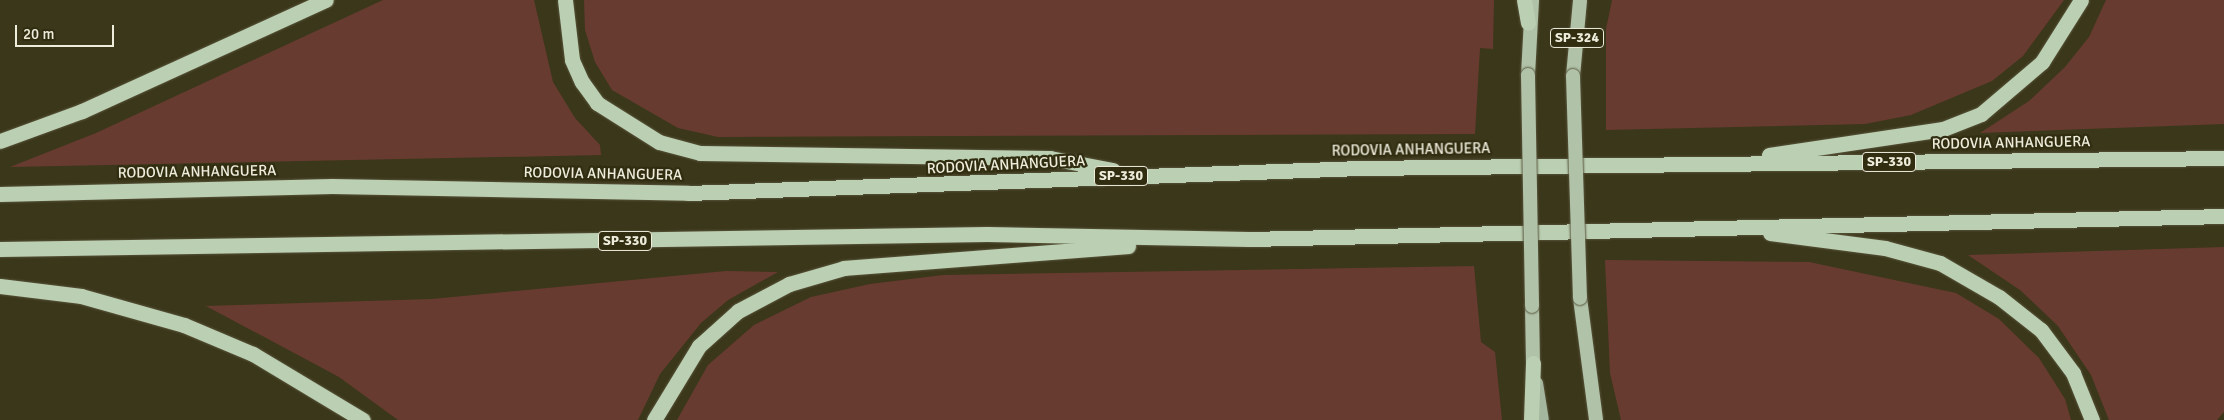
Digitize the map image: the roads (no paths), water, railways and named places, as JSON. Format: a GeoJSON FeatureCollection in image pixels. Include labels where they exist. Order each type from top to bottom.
{"type":"FeatureCollection","features":[{"type":"Feature","properties":{"kind":"highway"},"geometry":{"type":"LineString","coordinates":[[0,141],[82,111],[326,0]]}},
{"type":"Feature","properties":{"kind":"highway"},"geometry":{"type":"LineString","coordinates":[[565,0],[572,60],[582,82],[597,103],[659,142],[700,153],[1050,158],[1137,175]]}},
{"type":"Feature","properties":{"kind":"highway"},"geometry":{"type":"LineString","coordinates":[[1524,0],[1528,22]]}},
{"type":"Feature","properties":{"kind":"highway","name":"SP-324"},"geometry":{"type":"LineString","coordinates":[[1532,0],[1528,22],[1528,75],[1533,363]]}},
{"type":"Feature","properties":{"kind":"highway","name":"SP-324"},"geometry":{"type":"LineString","coordinates":[[1580,0],[1574,76],[1580,298],[1596,420]]}},
{"type":"Feature","properties":{"kind":"highway"},"geometry":{"type":"LineString","coordinates":[[1693,164],[1943,129],[1981,114],[2042,62],[2081,0]]}},
{"type":"Feature","properties":{"kind":"highway","name":"RODOVIA ANHANGUERA"},"geometry":{"type":"LineString","coordinates":[[0,194],[332,186],[688,193],[1137,175],[1693,164],[2224,158]]}},
{"type":"Feature","properties":{"kind":"highway","name":"SP-330"},"geometry":{"type":"LineString","coordinates":[[0,249],[986,234],[1249,239],[2224,216]]}},
{"type":"Feature","properties":{"kind":"highway"},"geometry":{"type":"LineString","coordinates":[[1722,227],[1884,248],[1940,263],[1999,297],[2041,330],[2073,373],[2092,420]]}},
{"type":"Feature","properties":{"kind":"highway"},"geometry":{"type":"LineString","coordinates":[[654,420],[699,346],[738,311],[789,284],[844,268],[1249,239]]}},
{"type":"Feature","properties":{"kind":"highway"},"geometry":{"type":"LineString","coordinates":[[0,286],[98,300],[184,325],[253,354],[363,420]]}},
{"type":"Feature","properties":{"kind":"highway"},"geometry":{"type":"LineString","coordinates":[[1530,420],[1533,363]]}},
{"type":"Feature","properties":{"kind":"main road"},"geometry":{"type":"LineString","coordinates":[[1533,363],[1543,420]]}}]}
